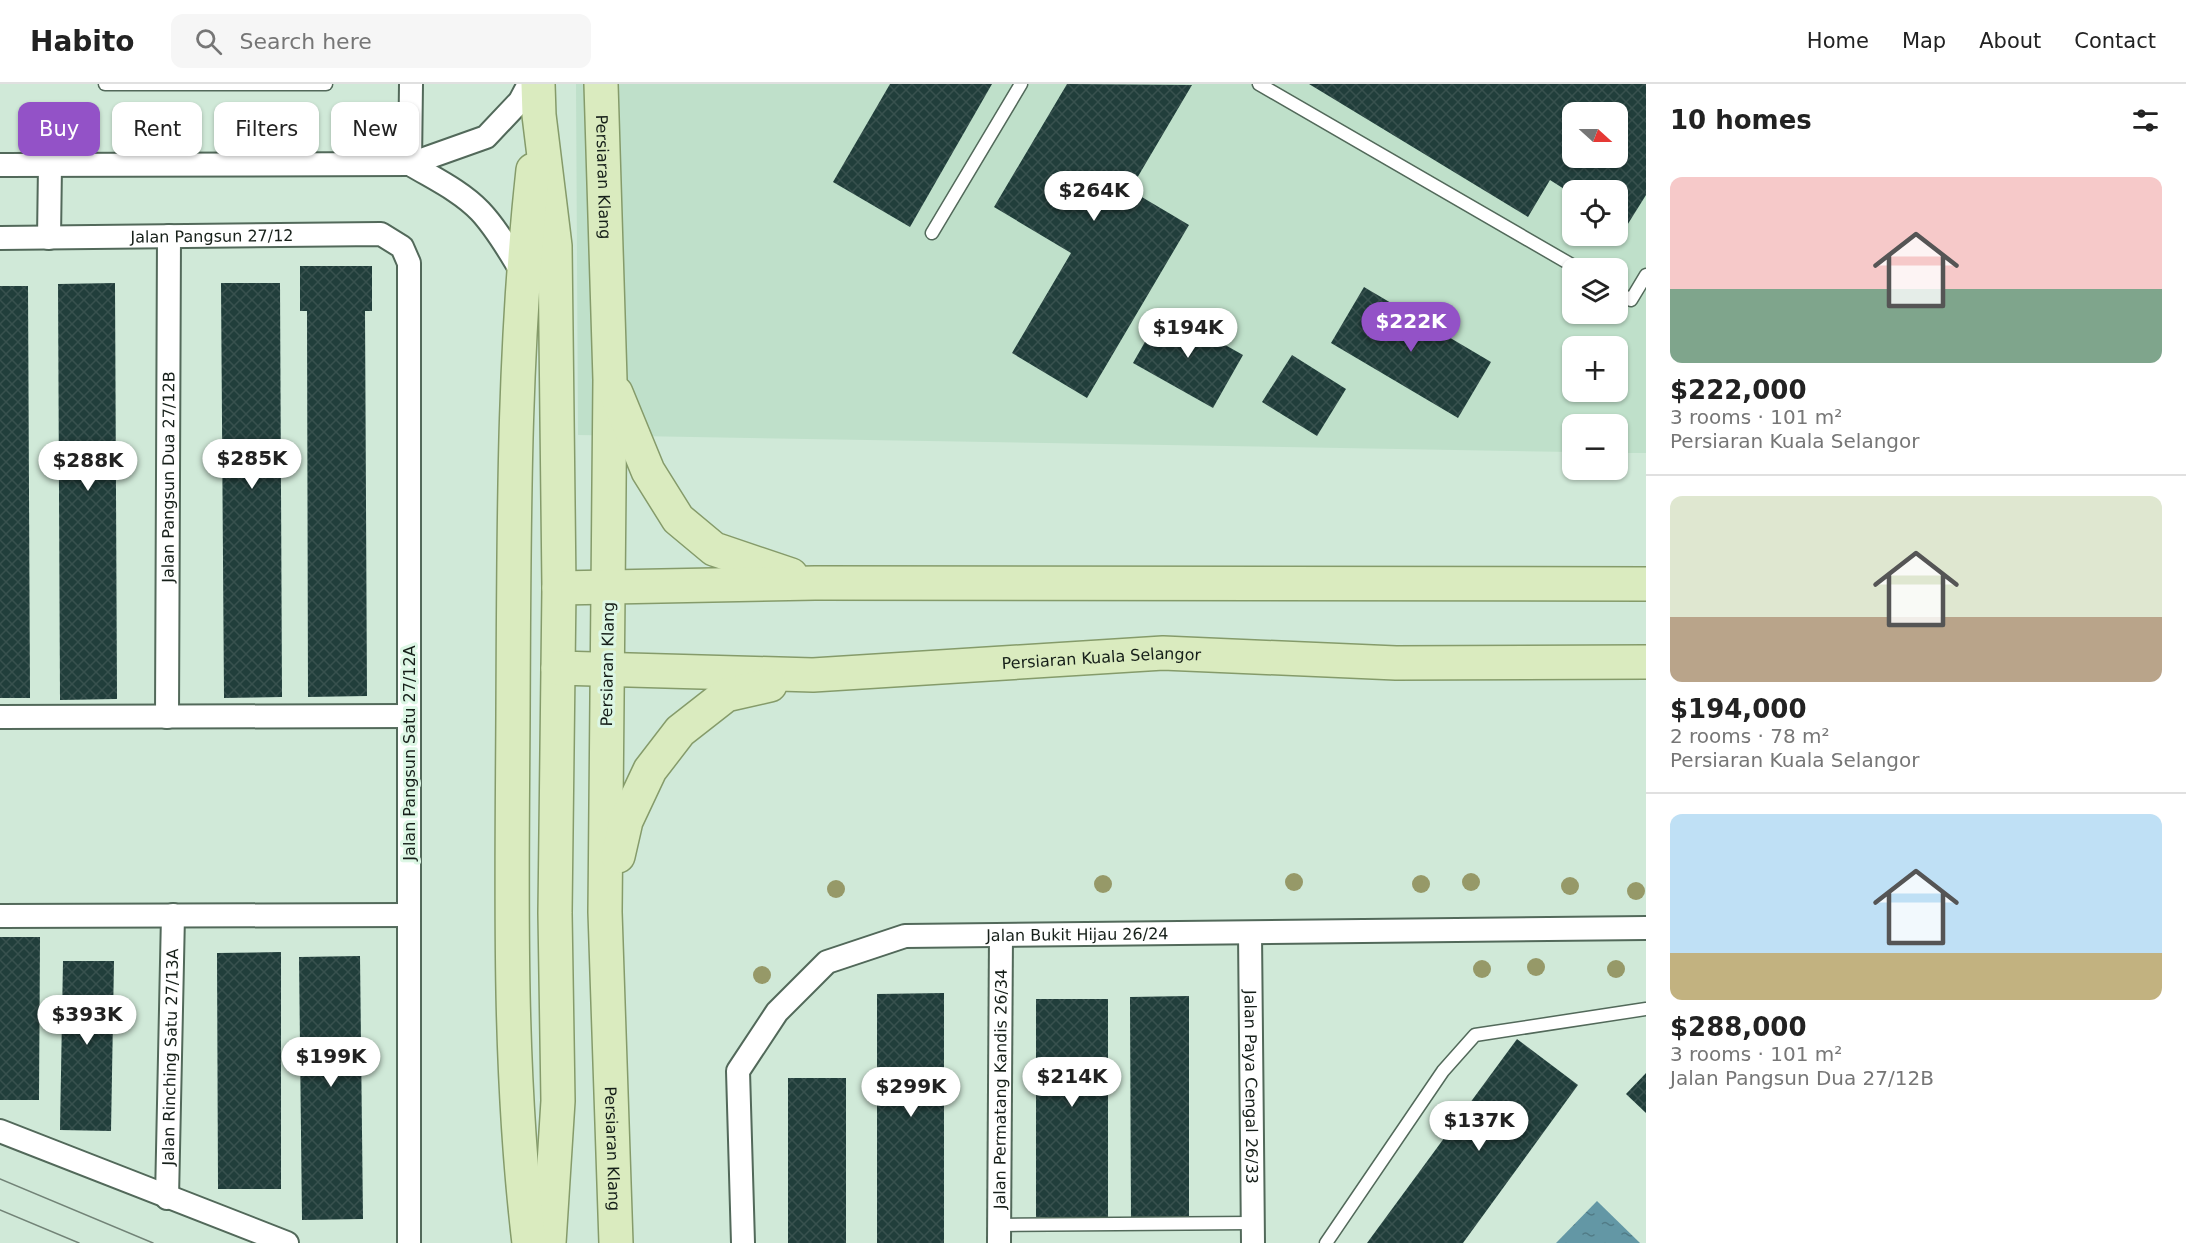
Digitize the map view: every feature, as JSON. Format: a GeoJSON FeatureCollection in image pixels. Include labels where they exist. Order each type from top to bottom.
{"type":"FeatureCollection","features":[{"type":"Feature","properties":{"kind":"main road","name":"Persiaran Klang"},"geometry":{"type":"LineString","coordinates":[[601,84],[610,380],[605,912],[616,1243]]}},
{"type":"Feature","properties":{"kind":"main road"},"geometry":{"type":"LineString","coordinates":[[529,1243],[518,1138],[511,1002],[516,391],[522,272],[538,99]]}},
{"type":"Feature","properties":{"kind":"main road"},"geometry":{"type":"LineString","coordinates":[[538,99],[555,246],[559,588],[555,912],[558,1101],[549,1243]]}},
{"type":"Feature","properties":{"kind":"main road"},"geometry":{"type":"LineString","coordinates":[[610,380],[648,471],[678,519],[714,549],[815,583]]}},
{"type":"Feature","properties":{"kind":"main road"},"geometry":{"type":"LineString","coordinates":[[559,588],[815,583],[1646,584]]}},
{"type":"Feature","properties":{"kind":"main road","name":"Persiaran Kuala Selangor"},"geometry":{"type":"LineString","coordinates":[[558,668],[813,675],[1163,653],[1396,663],[1646,662]]}},
{"type":"Feature","properties":{"kind":"main road"},"geometry":{"type":"LineString","coordinates":[[605,912],[626,821],[650,770],[680,731],[726,695],[813,675]]}},
{"type":"Feature","properties":{"kind":"street"},"geometry":{"type":"LineString","coordinates":[[410,164],[411,84]]}},
{"type":"Feature","properties":{"kind":"street"},"geometry":{"type":"LineString","coordinates":[[0,165],[410,164],[486,137],[520,101],[529,84]]}},
{"type":"Feature","properties":{"kind":"street"},"geometry":{"type":"LineString","coordinates":[[410,164],[447,186],[478,209],[501,236],[522,272]]}},
{"type":"Feature","properties":{"kind":"street"},"geometry":{"type":"LineString","coordinates":[[49,238],[50,165]]}},
{"type":"Feature","properties":{"kind":"street","name":"Jalan Pangsun 27/12"},"geometry":{"type":"LineString","coordinates":[[0,238],[381,234],[402,247],[409,263]]}},
{"type":"Feature","properties":{"kind":"street","name":"Jalan Pangsun Dua 27/12B"},"geometry":{"type":"LineString","coordinates":[[167,717],[169,236]]}},
{"type":"Feature","properties":{"kind":"street","name":"Jalan Pangsun Satu 27/12A"},"geometry":{"type":"LineString","coordinates":[[409,263],[409,1243]]}},
{"type":"Feature","properties":{"kind":"street"},"geometry":{"type":"LineString","coordinates":[[0,717],[409,717]]}},
{"type":"Feature","properties":{"kind":"street","name":"Jalan Rinching Satu 27/13A"},"geometry":{"type":"LineString","coordinates":[[167,1198],[173,915]]}},
{"type":"Feature","properties":{"kind":"street"},"geometry":{"type":"LineString","coordinates":[[0,916],[409,915]]}},
{"type":"Feature","properties":{"kind":"street","name":"Jalan Bukit Hijau 26/24"},"geometry":{"type":"LineString","coordinates":[[743,1243],[738,1071],[777,1012],[827,962],[905,936],[1646,928]]}},
{"type":"Feature","properties":{"kind":"street","name":"Jalan Paya Cengal 26/33"},"geometry":{"type":"LineString","coordinates":[[1250,933],[1253,1233]]}},
{"type":"Feature","properties":{"kind":"street","name":"Jalan Permatang Kandis 26/34"},"geometry":{"type":"LineString","coordinates":[[999,1234],[1001,935]]}},
{"type":"Feature","properties":{"kind":"street"},"geometry":{"type":"LineString","coordinates":[[0,1131],[287,1243]]}},
{"type":"Feature","properties":{"kind":"lane"},"geometry":{"type":"LineString","coordinates":[[105,84],[326,84]]}},
{"type":"Feature","properties":{"kind":"lane"},"geometry":{"type":"LineString","coordinates":[[932,233],[1021,84]]}},
{"type":"Feature","properties":{"kind":"lane"},"geometry":{"type":"LineString","coordinates":[[1259,84],[1562,259]]}},
{"type":"Feature","properties":{"kind":"lane"},"geometry":{"type":"LineString","coordinates":[[1628,298],[1631,300],[1646,275]]}},
{"type":"Feature","properties":{"kind":"lane"},"geometry":{"type":"LineString","coordinates":[[1326,1243],[1443,1071],[1475,1035],[1646,1009]]}},
{"type":"Feature","properties":{"kind":"lane"},"geometry":{"type":"LineString","coordinates":[[999,1234],[1253,1233]]}},
{"type":"Feature","properties":{"kind":"shaded area"},"geometry":{"type":"Polygon","coordinates":[[[576,84],[1646,84],[1646,453],[1628,453],[1628,414],[1562,414],[1562,452],[578,435],[576,84]]]}},
{"type":"Feature","properties":{"kind":"water"},"geometry":{"type":"Polygon","coordinates":[[[1597,1201],[1640,1243],[1556,1243],[1597,1201]]]}},
{"type":"Feature","properties":{"kind":"building"},"geometry":{"type":"Polygon","coordinates":[[[890,84],[992,84],[910,227],[833,182],[890,84]]]}},
{"type":"Feature","properties":{"kind":"building"},"geometry":{"type":"Polygon","coordinates":[[[1067,84],[1192,85],[1130,190],[1189,225],[1087,398],[1012,353],[1071,253],[994,207],[1067,84]]]}},
{"type":"Feature","properties":{"kind":"building"},"geometry":{"type":"Polygon","coordinates":[[[1309,84],[1646,84],[1646,195],[1628,224],[1628,180],[1562,180],[1562,188],[1550,180],[1528,217],[1309,84]]]}},
{"type":"Feature","properties":{"kind":"building"},"geometry":{"type":"Polygon","coordinates":[[[300,266],[372,266],[372,311],[365,311],[367,696],[308,697],[307,311],[300,311],[300,266]]]}},
{"type":"Feature","properties":{"kind":"building"},"geometry":{"type":"Polygon","coordinates":[[[115,283],[117,699],[60,700],[58,284],[115,283]]]}},
{"type":"Feature","properties":{"kind":"building"},"geometry":{"type":"Polygon","coordinates":[[[221,283],[280,283],[282,697],[224,698],[221,283]]]}},
{"type":"Feature","properties":{"kind":"building"},"geometry":{"type":"Polygon","coordinates":[[[0,286],[28,286],[30,698],[0,698],[0,286]]]}},
{"type":"Feature","properties":{"kind":"building"},"geometry":{"type":"Polygon","coordinates":[[[1364,287],[1491,362],[1458,418],[1331,343],[1364,287]]]}},
{"type":"Feature","properties":{"kind":"building"},"geometry":{"type":"Polygon","coordinates":[[[1163,310],[1243,355],[1213,408],[1133,363],[1163,310]]]}},
{"type":"Feature","properties":{"kind":"building"},"geometry":{"type":"Polygon","coordinates":[[[1292,355],[1346,389],[1317,436],[1262,402],[1292,355]]]}},
{"type":"Feature","properties":{"kind":"building"},"geometry":{"type":"Polygon","coordinates":[[[0,937],[40,937],[39,1100],[0,1100],[0,937]]]}},
{"type":"Feature","properties":{"kind":"building"},"geometry":{"type":"Polygon","coordinates":[[[281,952],[281,1189],[218,1189],[217,953],[281,952]]]}},
{"type":"Feature","properties":{"kind":"building"},"geometry":{"type":"Polygon","coordinates":[[[360,956],[363,1219],[302,1220],[299,957],[360,956]]]}},
{"type":"Feature","properties":{"kind":"building"},"geometry":{"type":"Polygon","coordinates":[[[63,961],[114,961],[111,1131],[60,1130],[63,961]]]}},
{"type":"Feature","properties":{"kind":"building"},"geometry":{"type":"Polygon","coordinates":[[[944,993],[944,1243],[877,1243],[877,994],[944,993]]]}},
{"type":"Feature","properties":{"kind":"building"},"geometry":{"type":"Polygon","coordinates":[[[1189,996],[1189,1219],[1131,1219],[1130,997],[1189,996]]]}},
{"type":"Feature","properties":{"kind":"building"},"geometry":{"type":"Polygon","coordinates":[[[1036,999],[1108,999],[1108,1217],[1036,1217],[1036,999]]]}},
{"type":"Feature","properties":{"kind":"building"},"geometry":{"type":"Polygon","coordinates":[[[1517,1039],[1578,1085],[1463,1243],[1367,1243],[1517,1039]]]}},
{"type":"Feature","properties":{"kind":"building"},"geometry":{"type":"Polygon","coordinates":[[[1646,1073],[1646,1113],[1626,1094],[1646,1073]]]}},
{"type":"Feature","properties":{"kind":"building"},"geometry":{"type":"Polygon","coordinates":[[[788,1078],[846,1078],[846,1243],[788,1243],[788,1078]]]}},
{"type":"Feature","properties":{"kind":"tram line"},"geometry":{"type":"LineString","coordinates":[[0,1179],[153,1243]]}},
{"type":"Feature","properties":{"kind":"tram line"},"geometry":{"type":"LineString","coordinates":[[0,1210],[79,1243]]}}]}
